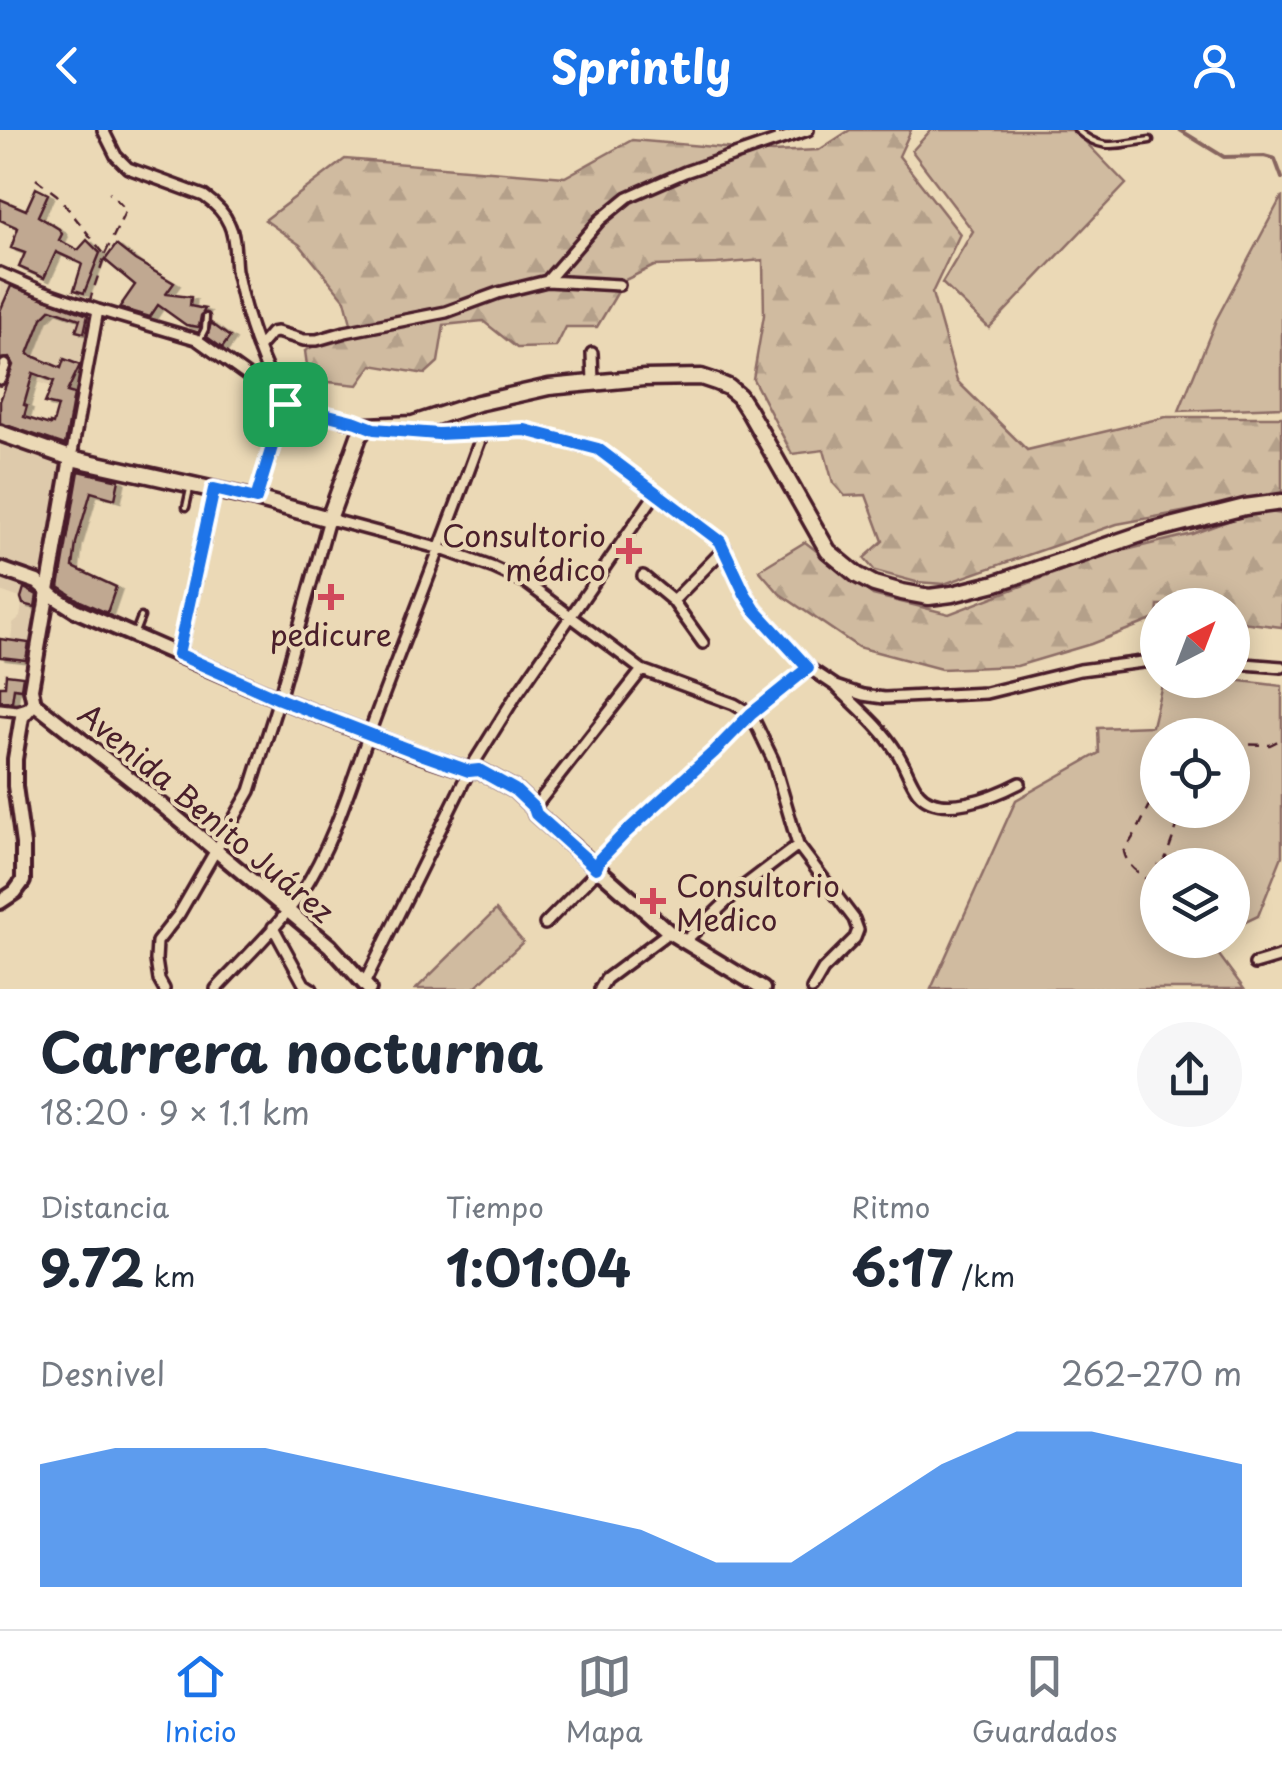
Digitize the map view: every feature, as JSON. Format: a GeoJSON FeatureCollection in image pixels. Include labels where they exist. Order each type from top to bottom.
{"type":"FeatureCollection","features":[{"type":"Feature","properties":{"kind":"main road"},"geometry":{"type":"LineString","coordinates":[[0,433],[70,458],[329,519],[359,436],[367,426],[413,424],[506,396],[593,382],[701,377],[728,387],[739,396],[828,551],[856,575],[874,584],[929,597],[996,583],[1150,531],[1244,507],[1282,502]]}},
{"type":"Feature","properties":{"kind":"main road"},"geometry":{"type":"LineString","coordinates":[[0,902],[23,881],[14,759],[22,717],[34,703],[30,689],[70,458]]}},
{"type":"Feature","properties":{"kind":"main road"},"geometry":{"type":"LineString","coordinates":[[0,569],[37,582],[75,610],[279,699],[499,780],[669,932],[763,989]]}},
{"type":"Feature","properties":{"kind":"main road","name":"Avenida Benito Juárez"},"geometry":{"type":"LineString","coordinates":[[34,703],[330,946],[367,986]]}},
{"type":"Feature","properties":{"kind":"street"},"geometry":{"type":"LineString","coordinates":[[103,130],[116,156],[128,168],[214,202],[232,233],[240,283],[258,348],[285,404],[256,499]]}},
{"type":"Feature","properties":{"kind":"street"},"geometry":{"type":"LineString","coordinates":[[548,281],[600,220],[628,197],[777,135],[808,130]]}},
{"type":"Feature","properties":{"kind":"street"},"geometry":{"type":"LineString","coordinates":[[0,273],[37,290],[199,341],[285,404],[374,429],[438,434],[525,430],[598,449],[714,535],[725,548],[755,610],[808,668],[836,686],[886,736],[924,798],[936,803],[973,803],[1020,783]]}},
{"type":"Feature","properties":{"kind":"street"},"geometry":{"type":"LineString","coordinates":[[258,348],[276,332],[317,340],[446,312],[498,293],[548,281],[619,285]]}},
{"type":"Feature","properties":{"kind":"street"},"geometry":{"type":"LineString","coordinates":[[70,458],[93,308]]}},
{"type":"Feature","properties":{"kind":"street"},"geometry":{"type":"LineString","coordinates":[[592,353],[593,382]]}},
{"type":"Feature","properties":{"kind":"street"},"geometry":{"type":"LineString","coordinates":[[0,379],[5,365]]}},
{"type":"Feature","properties":{"kind":"street"},"geometry":{"type":"LineString","coordinates":[[216,989],[288,912],[314,871],[350,793],[483,432]]}},
{"type":"Feature","properties":{"kind":"street"},"geometry":{"type":"LineString","coordinates":[[178,654],[214,489]]}},
{"type":"Feature","properties":{"kind":"street"},"geometry":{"type":"LineString","coordinates":[[367,986],[469,771],[515,697],[656,493]]}},
{"type":"Feature","properties":{"kind":"street"},"geometry":{"type":"LineString","coordinates":[[164,989],[156,960],[157,942],[179,914],[250,790],[329,519],[441,549],[525,582],[642,670],[751,714],[773,760],[798,845],[858,930],[856,938],[823,970],[812,989]]}},
{"type":"Feature","properties":{"kind":"street"},"geometry":{"type":"LineString","coordinates":[[673,601],[725,548]]}},
{"type":"Feature","properties":{"kind":"street"},"geometry":{"type":"LineString","coordinates":[[642,576],[673,601],[703,643]]}},
{"type":"Feature","properties":{"kind":"street"},"geometry":{"type":"LineString","coordinates":[[836,686],[884,698],[951,696],[986,693],[1080,670],[1140,662]]}},
{"type":"Feature","properties":{"kind":"street"},"geometry":{"type":"LineString","coordinates":[[1250,664],[1282,667]]}},
{"type":"Feature","properties":{"kind":"street"},"geometry":{"type":"LineString","coordinates":[[545,924],[591,877],[600,859],[624,834],[751,714],[808,668]]}},
{"type":"Feature","properties":{"kind":"street"},"geometry":{"type":"LineString","coordinates":[[534,808],[642,670]]}},
{"type":"Feature","properties":{"kind":"street","name":"Avenida Benito Juárez"},"geometry":{"type":"LineString","coordinates":[[0,710],[17,710],[34,703]]}},
{"type":"Feature","properties":{"kind":"street"},"geometry":{"type":"LineString","coordinates":[[685,941],[740,889],[798,845]]}},
{"type":"Feature","properties":{"kind":"street"},"geometry":{"type":"LineString","coordinates":[[273,927],[305,987]]}},
{"type":"Feature","properties":{"kind":"street"},"geometry":{"type":"LineString","coordinates":[[600,989],[606,979],[669,932]]}},
{"type":"Feature","properties":{"kind":"street"},"geometry":{"type":"LineString","coordinates":[[1255,964],[1282,956]]}},
{"type":"Feature","properties":{"kind":"lane"},"geometry":{"type":"LineString","coordinates":[[1077,130],[1096,144],[1150,140]]}},
{"type":"Feature","properties":{"kind":"lane"},"geometry":{"type":"LineString","coordinates":[[199,341],[206,317]]}},
{"type":"Feature","properties":{"kind":"lane"},"geometry":{"type":"LineString","coordinates":[[186,508],[191,484]]}},
{"type":"Feature","properties":{"kind":"lane"},"geometry":{"type":"LineString","coordinates":[[134,635],[142,617]]}},
{"type":"Feature","properties":{"kind":"path"},"geometry":{"type":"LineString","coordinates":[[36,179],[56,194],[105,255]]}},
{"type":"Feature","properties":{"kind":"path"},"geometry":{"type":"LineString","coordinates":[[93,308],[105,255],[126,210],[109,192]]}},
{"type":"Feature","properties":{"kind":"path"},"geometry":{"type":"LineString","coordinates":[[1250,744],[1282,740]]}},
{"type":"Feature","properties":{"kind":"path"},"geometry":{"type":"LineString","coordinates":[[1140,825],[1124,852],[1126,860],[1140,873]]}},
{"type":"Feature","properties":{"kind":"shaded area"},"geometry":{"type":"Polygon","coordinates":[[[0,278],[89,313],[76,394],[10,374],[11,370],[0,366],[0,278]]]}},
{"type":"Feature","properties":{"kind":"shaded area"},"geometry":{"type":"Polygon","coordinates":[[[0,443],[63,467],[44,569],[34,574],[0,562],[0,443]]]}},
{"type":"Feature","properties":{"kind":"shaded area"},"geometry":{"type":"Polygon","coordinates":[[[0,575],[40,593],[31,643],[11,640],[13,623],[20,617],[22,604],[20,598],[0,591],[0,575]]]}},
{"type":"Feature","properties":{"kind":"green space"},"geometry":{"type":"Polygon","coordinates":[[[850,130],[911,130],[899,156],[960,234],[932,293],[957,381],[1027,450],[1166,417],[1282,417],[1282,495],[1117,524],[944,584],[916,582],[875,571],[864,558],[883,541],[866,495],[845,496],[833,483],[824,450],[792,454],[753,379],[764,315],[763,260],[654,266],[625,280],[597,327],[566,327],[556,347],[517,348],[483,321],[444,325],[438,362],[425,374],[372,365],[358,385],[309,380],[305,351],[354,335],[345,300],[300,245],[265,220],[345,159],[565,177],[632,140],[772,152],[819,150],[850,130]]]}},
{"type":"Feature","properties":{"kind":"green space"},"geometry":{"type":"Polygon","coordinates":[[[931,130],[1074,130],[1126,184],[989,328],[942,283],[973,231],[912,151],[931,130]]]}},
{"type":"Feature","properties":{"kind":"green space"},"geometry":{"type":"Polygon","coordinates":[[[1282,196],[1282,407],[1179,411],[1216,320],[1282,196]]]}},
{"type":"Feature","properties":{"kind":"green space"},"geometry":{"type":"Polygon","coordinates":[[[1258,510],[1282,514],[1282,627],[1250,623],[1250,588],[1140,588],[1140,625],[1017,666],[941,669],[858,647],[780,594],[759,570],[805,542],[873,595],[949,614],[1097,557],[1192,534],[1258,510]]]}},
{"type":"Feature","properties":{"kind":"green space"},"geometry":{"type":"Polygon","coordinates":[[[1250,682],[1282,686],[1282,856],[1258,916],[1250,920],[1250,848],[1140,848],[1140,958],[1221,958],[1244,989],[931,989],[1016,800],[1099,753],[1098,728],[1140,726],[1140,828],[1250,828],[1250,718],[1154,718],[1159,698],[1250,698],[1250,682]]]}},
{"type":"Feature","properties":{"kind":"green space"},"geometry":{"type":"Polygon","coordinates":[[[496,910],[523,942],[473,989],[416,989],[496,910]]]}},
{"type":"Feature","properties":{"kind":"building"},"geometry":{"type":"Polygon","coordinates":[[[36,188],[48,194],[38,216],[59,229],[59,240],[78,250],[87,240],[100,253],[84,293],[74,290],[82,264],[56,252],[44,278],[19,267],[25,253],[11,248],[18,228],[0,220],[0,199],[26,210],[36,188]]]}},
{"type":"Feature","properties":{"kind":"building"},"geometry":{"type":"Polygon","coordinates":[[[116,245],[174,283],[166,294],[191,297],[190,306],[205,309],[199,327],[186,325],[158,305],[150,317],[119,308],[135,285],[105,260],[116,245]]]}},
{"type":"Feature","properties":{"kind":"building"},"geometry":{"type":"Polygon","coordinates":[[[11,286],[88,315],[84,333],[76,331],[80,319],[51,309],[42,318],[28,354],[61,368],[64,359],[80,365],[67,392],[74,394],[65,445],[0,423],[0,401],[13,365],[9,358],[0,359],[0,311],[11,286]],[[33,373],[24,417],[53,424],[58,406],[45,403],[54,381],[33,373]]]}},
{"type":"Feature","properties":{"kind":"building"},"geometry":{"type":"Polygon","coordinates":[[[211,323],[230,337],[222,348],[207,337],[211,323]]]}},
{"type":"Feature","properties":{"kind":"building"},"geometry":{"type":"Polygon","coordinates":[[[79,471],[119,480],[115,499],[91,492],[73,567],[116,587],[107,613],[59,587],[79,471]]]}},
{"type":"Feature","properties":{"kind":"building"},"geometry":{"type":"Polygon","coordinates":[[[24,588],[37,595],[35,607],[23,604],[24,588]]]}},
{"type":"Feature","properties":{"kind":"building"},"geometry":{"type":"Polygon","coordinates":[[[0,639],[29,643],[26,660],[0,657],[0,639]]]}},
{"type":"Feature","properties":{"kind":"building"},"geometry":{"type":"Polygon","coordinates":[[[6,674],[23,676],[21,689],[14,688],[12,702],[0,701],[0,686],[5,686],[6,674]]]}},
{"type":"Feature","properties":{"kind":"waterway"},"geometry":{"type":"LineString","coordinates":[[1180,130],[1224,157],[1275,159],[1282,178]]}},
{"type":"Feature","properties":{"kind":"place","name":"Consultorio médico"},"geometry":{"type":"Point","coordinates":[629,551]}},
{"type":"Feature","properties":{"kind":"place","name":"pedicure"},"geometry":{"type":"Point","coordinates":[331,597]}},
{"type":"Feature","properties":{"kind":"place","name":"Consultorio Medico"},"geometry":{"type":"Point","coordinates":[653,901]}},
{"type":"Feature","properties":{"kind":"route"},"geometry":{"type":"LineString","coordinates":[[285,404],[374,429],[438,434],[525,430],[598,449],[720,541],[755,610],[808,668],[751,714],[624,834],[596,868],[515,790],[499,780],[279,699],[178,654],[214,489],[256,499],[285,404]]}}]}
